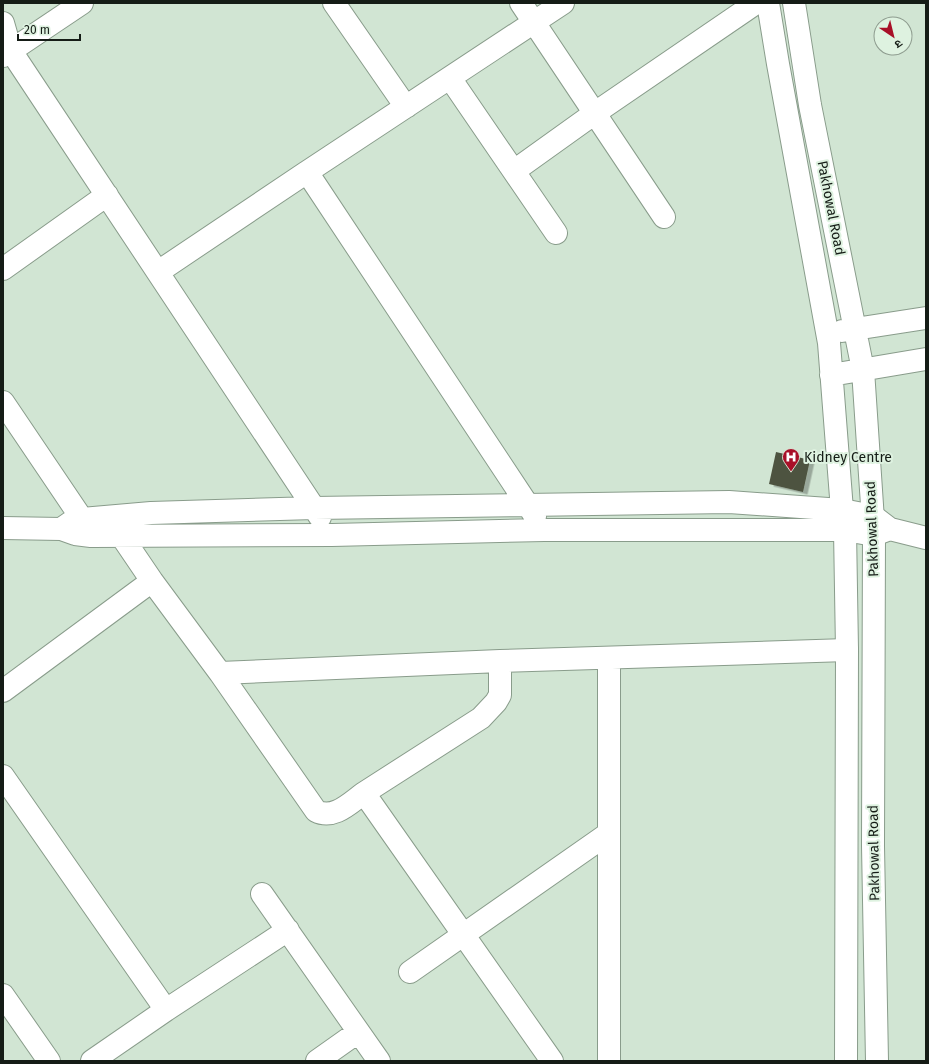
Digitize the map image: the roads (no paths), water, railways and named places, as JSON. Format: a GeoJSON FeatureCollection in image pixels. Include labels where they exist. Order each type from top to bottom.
{"type":"FeatureCollection","features":[{"type":"Feature","properties":{"kind":"street"},"geometry":{"type":"LineString","coordinates":[[7,53],[82,3]]}},
{"type":"Feature","properties":{"kind":"street"},"geometry":{"type":"LineString","coordinates":[[334,3],[406,107]]}},
{"type":"Feature","properties":{"kind":"street"},"geometry":{"type":"LineString","coordinates":[[521,3],[664,217]]}},
{"type":"Feature","properties":{"kind":"street"},"geometry":{"type":"LineString","coordinates":[[158,272],[563,3]]}},
{"type":"Feature","properties":{"kind":"street"},"geometry":{"type":"LineString","coordinates":[[514,171],[595,113],[756,3]]}},
{"type":"Feature","properties":{"kind":"street","name":"Pakhowal Road"},"geometry":{"type":"LineString","coordinates":[[768,3],[827,333],[844,520],[847,650],[846,1061]]}},
{"type":"Feature","properties":{"kind":"street","name":"Pakhowal Road"},"geometry":{"type":"LineString","coordinates":[[794,3],[810,105],[862,370],[879,527],[873,846],[877,1061]]}},
{"type":"Feature","properties":{"kind":"street"},"geometry":{"type":"LineString","coordinates":[[3,23],[7,53],[107,195],[332,535]]}},
{"type":"Feature","properties":{"kind":"street"},"geometry":{"type":"LineString","coordinates":[[450,78],[556,233]]}},
{"type":"Feature","properties":{"kind":"street"},"geometry":{"type":"LineString","coordinates":[[307,172],[544,530]]}},
{"type":"Feature","properties":{"kind":"street"},"geometry":{"type":"LineString","coordinates":[[3,269],[107,195]]}},
{"type":"Feature","properties":{"kind":"street"},"geometry":{"type":"LineString","coordinates":[[827,333],[855,330],[926,318]]}},
{"type":"Feature","properties":{"kind":"street"},"geometry":{"type":"LineString","coordinates":[[831,375],[926,359]]}},
{"type":"Feature","properties":{"kind":"street"},"geometry":{"type":"LineString","coordinates":[[3,402],[86,527],[121,535],[332,535],[544,530],[844,520]]}},
{"type":"Feature","properties":{"kind":"street"},"geometry":{"type":"LineString","coordinates":[[3,528],[61,529],[75,534],[108,517],[314,508],[729,502],[844,520],[926,538]]}},
{"type":"Feature","properties":{"kind":"street"},"geometry":{"type":"LineString","coordinates":[[108,517],[316,811],[322,814],[335,813],[481,718],[496,702],[500,695],[500,661]]}},
{"type":"Feature","properties":{"kind":"street"},"geometry":{"type":"LineString","coordinates":[[3,691],[152,581]]}},
{"type":"Feature","properties":{"kind":"street"},"geometry":{"type":"LineString","coordinates":[[220,674],[500,661],[847,650]]}},
{"type":"Feature","properties":{"kind":"street"},"geometry":{"type":"LineString","coordinates":[[609,1061],[610,658]]}},
{"type":"Feature","properties":{"kind":"street"},"geometry":{"type":"LineString","coordinates":[[3,776],[166,1010]]}},
{"type":"Feature","properties":{"kind":"street"},"geometry":{"type":"LineString","coordinates":[[364,794],[552,1061]]}},
{"type":"Feature","properties":{"kind":"street"},"geometry":{"type":"LineString","coordinates":[[410,972],[609,833]]}},
{"type":"Feature","properties":{"kind":"street"},"geometry":{"type":"LineString","coordinates":[[262,894],[379,1061]]}},
{"type":"Feature","properties":{"kind":"street"},"geometry":{"type":"LineString","coordinates":[[92,1061],[166,1010],[288,930]]}},
{"type":"Feature","properties":{"kind":"street"},"geometry":{"type":"LineString","coordinates":[[3,995],[49,1061]]}},
{"type":"Feature","properties":{"kind":"street"},"geometry":{"type":"LineString","coordinates":[[317,1061],[358,1032]]}},
{"type":"Feature","properties":{"kind":"place","name":"Kidney Centre"},"geometry":{"type":"Point","coordinates":[791,472]}}]}
